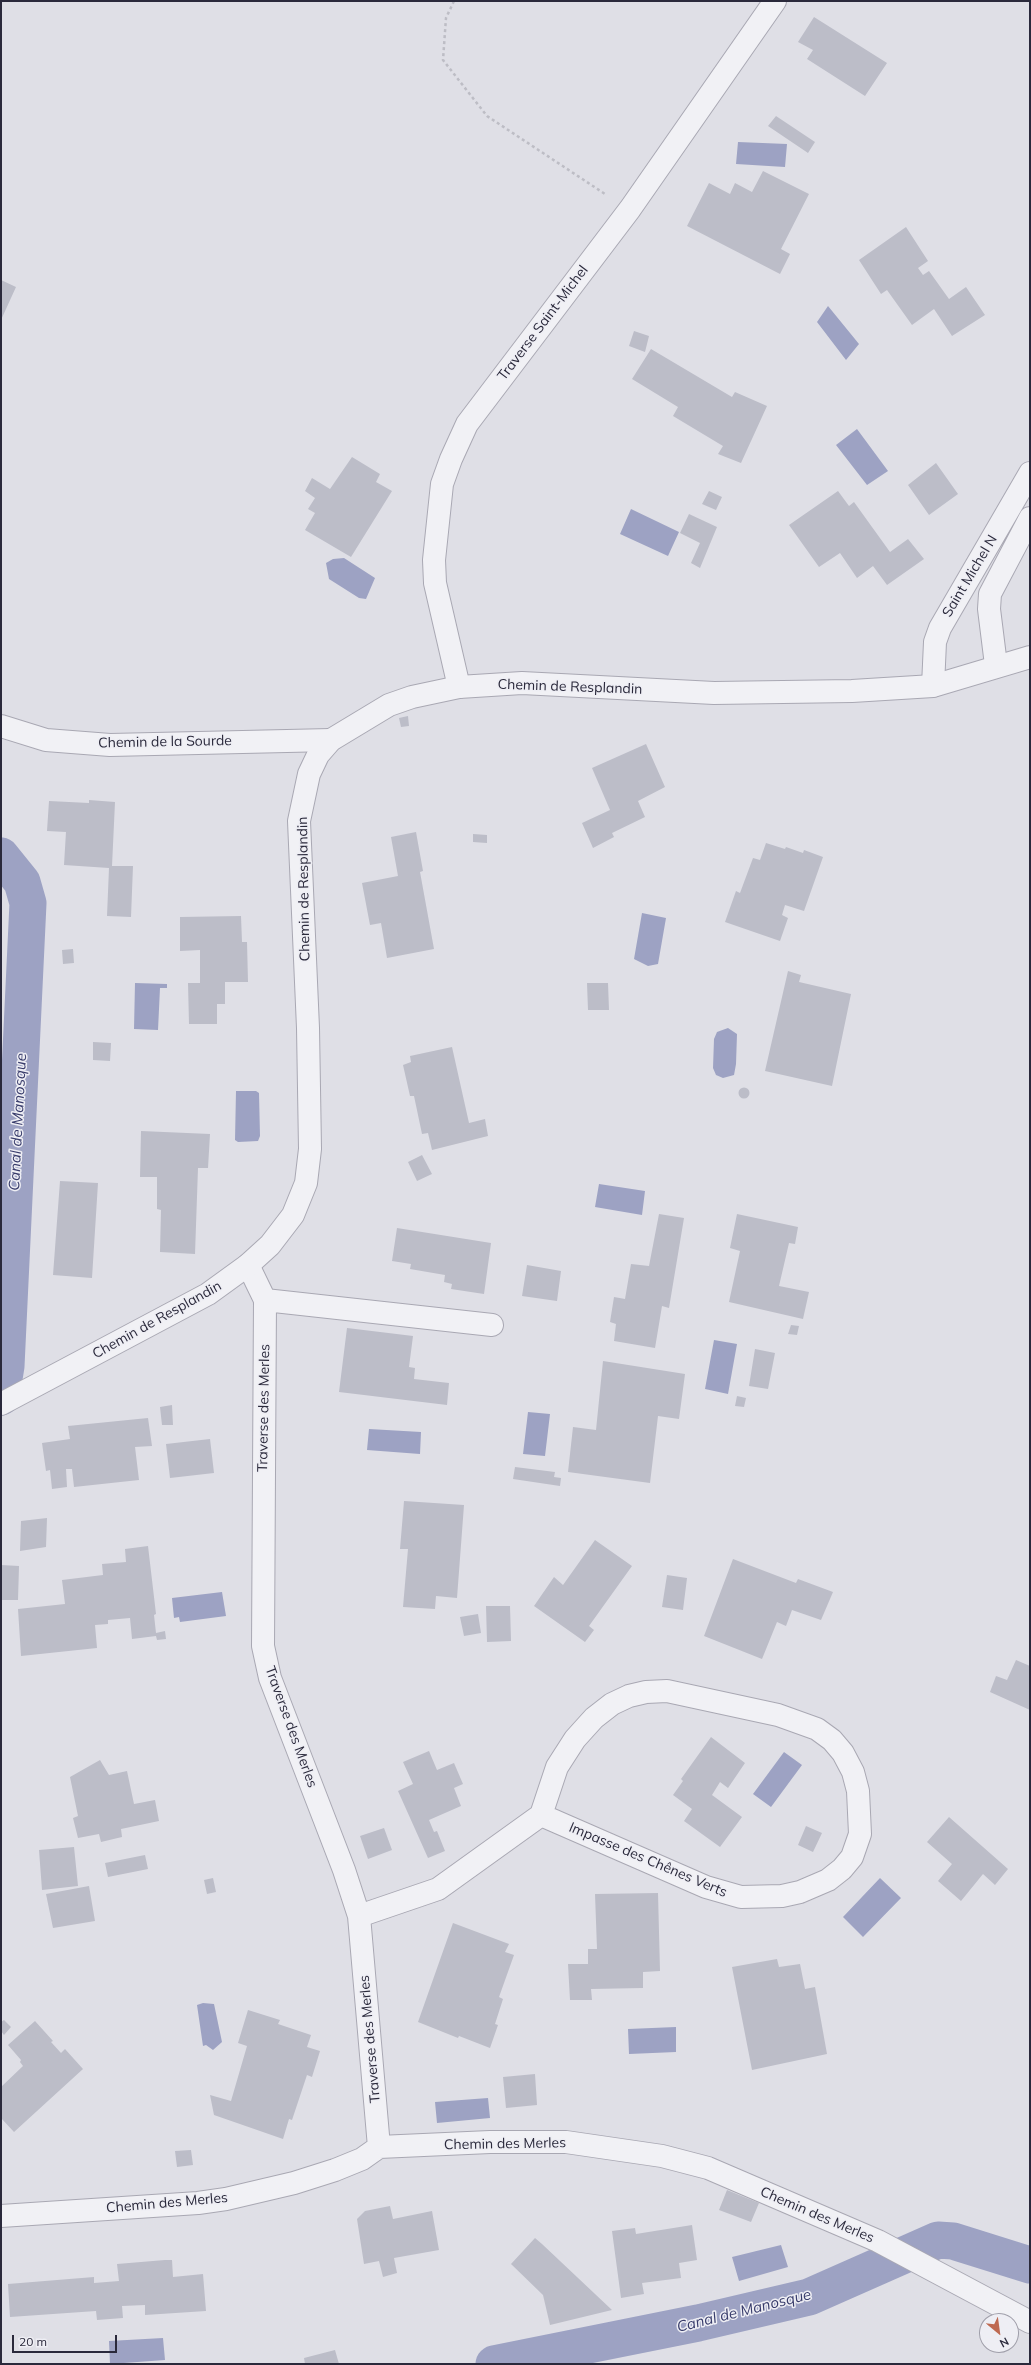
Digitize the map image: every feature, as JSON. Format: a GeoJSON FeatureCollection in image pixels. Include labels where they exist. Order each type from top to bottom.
{"type":"FeatureCollection","features":[{"type":"Feature","properties":{"kind":"street","name":"Traverse Saint-Michel"},"geometry":{"type":"LineString","coordinates":[[459,687],[435,583],[434,560],[442,484],[451,459],[467,424],[630,209],[775,1]]}},
{"type":"Feature","properties":{"kind":"street","name":"Saint Michel N"},"geometry":{"type":"LineString","coordinates":[[933,686],[935,642],[940,628],[1030,473]]}},
{"type":"Feature","properties":{"kind":"street"},"geometry":{"type":"LineString","coordinates":[[996,665],[988,609],[990,594],[1030,518]]}},
{"type":"Feature","properties":{"kind":"street","name":"Chemin de Resplandin"},"geometry":{"type":"LineString","coordinates":[[1,1404],[208,1294],[248,1265],[270,1245],[293,1215],[306,1183],[309,1164],[308,1028],[299,821],[310,774],[318,756],[331,740],[389,705],[412,696],[459,687],[522,683],[714,693],[852,691],[933,686],[996,665],[1030,656]]}},
{"type":"Feature","properties":{"kind":"street","name":"Chemin de la Sourde"},"geometry":{"type":"LineString","coordinates":[[1,726],[46,740],[110,745],[331,740]]}},
{"type":"Feature","properties":{"kind":"street","name":"Traverse des Merles"},"geometry":{"type":"LineString","coordinates":[[248,1265],[265,1300],[263,1646],[270,1678],[344,1870],[359,1916],[379,2147]]}},
{"type":"Feature","properties":{"kind":"street"},"geometry":{"type":"LineString","coordinates":[[265,1300],[492,1324]]}},
{"type":"Feature","properties":{"kind":"street","name":"Impasse des Chênes Verts"},"geometry":{"type":"LineString","coordinates":[[667,1691],[778,1715],[817,1729],[843,1753],[853,1772],[858,1791],[860,1834],[852,1857],[842,1869],[828,1880],[800,1892],[782,1896],[741,1897],[706,1887],[541,1815],[557,1767],[575,1739],[594,1718],[612,1704],[629,1696],[667,1691]]}},
{"type":"Feature","properties":{"kind":"street"},"geometry":{"type":"LineString","coordinates":[[359,1916],[438,1889],[541,1815]]}},
{"type":"Feature","properties":{"kind":"street","name":"Chemin des Merles"},"geometry":{"type":"LineString","coordinates":[[1,2216],[198,2203],[226,2199],[294,2183],[335,2170],[362,2158],[379,2147],[490,2142],[566,2142],[662,2156],[708,2168],[878,2241],[1030,2322]]}},
{"type":"Feature","properties":{"kind":"path"},"geometry":{"type":"LineString","coordinates":[[454,1],[446,18],[443,60],[487,116],[630,209]]}},
{"type":"Feature","properties":{"kind":"water"},"geometry":{"type":"Polygon","coordinates":[[[738,142],[787,144],[785,167],[736,164],[738,142]]]}},
{"type":"Feature","properties":{"kind":"water"},"geometry":{"type":"Polygon","coordinates":[[[828,306],[859,344],[846,360],[817,322],[828,306]]]}},
{"type":"Feature","properties":{"kind":"water"},"geometry":{"type":"Polygon","coordinates":[[[857,429],[888,471],[867,485],[836,445],[857,429]]]}},
{"type":"Feature","properties":{"kind":"water"},"geometry":{"type":"Polygon","coordinates":[[[631,509],[679,532],[668,556],[620,534],[631,509]]]}},
{"type":"Feature","properties":{"kind":"water"},"geometry":{"type":"Polygon","coordinates":[[[344,558],[375,578],[366,599],[359,598],[329,579],[326,563],[333,559],[344,558]]]}},
{"type":"Feature","properties":{"kind":"water"},"geometry":{"type":"Polygon","coordinates":[[[642,913],[666,918],[658,964],[648,966],[634,959],[642,913]]]}},
{"type":"Feature","properties":{"kind":"water"},"geometry":{"type":"Polygon","coordinates":[[[135,983],[167,984],[167,988],[160,988],[158,1030],[134,1029],[135,983]]]}},
{"type":"Feature","properties":{"kind":"water"},"geometry":{"type":"Polygon","coordinates":[[[728,1028],[737,1034],[736,1064],[734,1075],[723,1078],[716,1075],[713,1068],[714,1039],[717,1032],[728,1028]]]}},
{"type":"Feature","properties":{"kind":"water"},"geometry":{"type":"Polygon","coordinates":[[[236,1091],[256,1091],[259,1093],[260,1136],[258,1141],[238,1142],[235,1140],[236,1091]]]}},
{"type":"Feature","properties":{"kind":"water"},"geometry":{"type":"Polygon","coordinates":[[[599,1184],[645,1191],[642,1215],[595,1207],[599,1184]]]}},
{"type":"Feature","properties":{"kind":"water"},"geometry":{"type":"Polygon","coordinates":[[[714,1340],[737,1344],[728,1394],[705,1389],[714,1340]]]}},
{"type":"Feature","properties":{"kind":"water"},"geometry":{"type":"Polygon","coordinates":[[[528,1412],[550,1414],[545,1456],[523,1454],[528,1412]]]}},
{"type":"Feature","properties":{"kind":"water"},"geometry":{"type":"Polygon","coordinates":[[[369,1429],[421,1432],[420,1454],[367,1450],[369,1429]]]}},
{"type":"Feature","properties":{"kind":"water"},"geometry":{"type":"Polygon","coordinates":[[[222,1592],[226,1616],[180,1622],[179,1617],[174,1618],[172,1598],[222,1592]]]}},
{"type":"Feature","properties":{"kind":"water"},"geometry":{"type":"Polygon","coordinates":[[[784,1752],[802,1765],[771,1807],[753,1794],[784,1752]]]}},
{"type":"Feature","properties":{"kind":"water"},"geometry":{"type":"Polygon","coordinates":[[[880,1878],[901,1898],[863,1937],[843,1917],[880,1878]]]}},
{"type":"Feature","properties":{"kind":"water"},"geometry":{"type":"Polygon","coordinates":[[[203,2003],[214,2004],[222,2042],[213,2050],[206,2045],[203,2046],[197,2005],[203,2003]]]}},
{"type":"Feature","properties":{"kind":"water"},"geometry":{"type":"Polygon","coordinates":[[[676,2027],[676,2052],[629,2054],[628,2029],[676,2027]]]}},
{"type":"Feature","properties":{"kind":"water"},"geometry":{"type":"Polygon","coordinates":[[[488,2098],[490,2118],[437,2123],[435,2102],[488,2098]]]}},
{"type":"Feature","properties":{"kind":"water"},"geometry":{"type":"Polygon","coordinates":[[[781,2245],[788,2267],[739,2281],[732,2257],[781,2245]]]}},
{"type":"Feature","properties":{"kind":"water"},"geometry":{"type":"Polygon","coordinates":[[[163,2338],[165,2360],[110,2364],[109,2341],[163,2338]]]}},
{"type":"Feature","properties":{"kind":"building"},"geometry":{"type":"Polygon","coordinates":[[[814,17],[887,63],[865,96],[807,59],[813,50],[798,42],[814,17]]]}},
{"type":"Feature","properties":{"kind":"building"},"geometry":{"type":"Polygon","coordinates":[[[776,116],[815,142],[808,153],[768,126],[776,116]]]}},
{"type":"Feature","properties":{"kind":"building"},"geometry":{"type":"Polygon","coordinates":[[[763,171],[809,194],[781,249],[790,254],[780,274],[687,226],[709,183],[730,194],[735,183],[752,192],[763,171]]]}},
{"type":"Feature","properties":{"kind":"building"},"geometry":{"type":"Polygon","coordinates":[[[906,227],[928,261],[918,268],[923,275],[929,271],[949,299],[966,287],[985,315],[952,336],[934,309],[912,325],[887,290],[881,294],[859,260],[906,227]]]}},
{"type":"Feature","properties":{"kind":"building"},"geometry":{"type":"Polygon","coordinates":[[[1,280],[16,287],[1,320],[1,280]]]}},
{"type":"Feature","properties":{"kind":"building"},"geometry":{"type":"Polygon","coordinates":[[[634,331],[649,336],[645,352],[629,346],[634,331]]]}},
{"type":"Feature","properties":{"kind":"building"},"geometry":{"type":"Polygon","coordinates":[[[651,349],[732,397],[735,392],[767,406],[741,463],[718,454],[723,446],[673,416],[678,407],[632,379],[651,349]]]}},
{"type":"Feature","properties":{"kind":"building"},"geometry":{"type":"Polygon","coordinates":[[[352,457],[380,474],[376,482],[392,491],[351,557],[305,530],[315,513],[308,509],[315,498],[305,491],[312,478],[330,489],[352,457]]]}},
{"type":"Feature","properties":{"kind":"building"},"geometry":{"type":"Polygon","coordinates":[[[936,463],[958,494],[929,515],[908,485],[936,463]]]}},
{"type":"Feature","properties":{"kind":"building"},"geometry":{"type":"Polygon","coordinates":[[[709,491],[722,497],[716,510],[702,504],[709,491]]]}},
{"type":"Feature","properties":{"kind":"building"},"geometry":{"type":"Polygon","coordinates":[[[838,491],[849,506],[854,502],[890,552],[908,539],[924,559],[887,585],[873,566],[857,578],[840,553],[819,567],[789,525],[838,491]]]}},
{"type":"Feature","properties":{"kind":"building"},"geometry":{"type":"Polygon","coordinates":[[[689,514],[717,527],[700,568],[691,563],[700,543],[680,533],[689,514]]]}},
{"type":"Feature","properties":{"kind":"building"},"geometry":{"type":"Polygon","coordinates":[[[408,716],[409,726],[401,727],[399,718],[408,716]]]}},
{"type":"Feature","properties":{"kind":"building"},"geometry":{"type":"Polygon","coordinates":[[[646,744],[665,787],[638,801],[645,817],[612,833],[614,837],[593,848],[582,823],[610,810],[592,768],[646,744]]]}},
{"type":"Feature","properties":{"kind":"building"},"geometry":{"type":"Polygon","coordinates":[[[89,800],[115,802],[112,866],[133,866],[131,917],[107,916],[109,868],[64,865],[66,832],[47,831],[49,801],[89,803],[89,800]]]}},
{"type":"Feature","properties":{"kind":"building"},"geometry":{"type":"Polygon","coordinates":[[[416,832],[423,871],[420,872],[434,949],[387,958],[381,923],[370,925],[362,883],[398,876],[391,837],[416,832]]]}},
{"type":"Feature","properties":{"kind":"building"},"geometry":{"type":"Polygon","coordinates":[[[473,834],[487,835],[487,843],[473,842],[473,834]]]}},
{"type":"Feature","properties":{"kind":"building"},"geometry":{"type":"Polygon","coordinates":[[[766,843],[785,849],[786,847],[803,853],[804,850],[823,857],[804,911],[785,905],[782,915],[788,918],[780,941],[725,922],[736,891],[740,893],[753,858],[760,860],[766,843]]]}},
{"type":"Feature","properties":{"kind":"building"},"geometry":{"type":"Polygon","coordinates":[[[241,916],[242,942],[247,942],[248,982],[225,982],[225,1004],[217,1004],[217,1024],[189,1024],[188,983],[200,983],[200,950],[180,951],[180,917],[241,916]]]}},
{"type":"Feature","properties":{"kind":"building"},"geometry":{"type":"Polygon","coordinates":[[[73,949],[74,963],[63,964],[62,950],[73,949]]]}},
{"type":"Feature","properties":{"kind":"building"},"geometry":{"type":"Polygon","coordinates":[[[788,971],[801,975],[799,982],[851,994],[832,1086],[765,1071],[788,971]]]}},
{"type":"Feature","properties":{"kind":"building"},"geometry":{"type":"Polygon","coordinates":[[[587,983],[608,983],[609,1010],[588,1010],[587,983]]]}},
{"type":"Feature","properties":{"kind":"building"},"geometry":{"type":"Polygon","coordinates":[[[93,1042],[111,1043],[110,1061],[93,1060],[93,1042]]]}},
{"type":"Feature","properties":{"kind":"building"},"geometry":{"type":"Polygon","coordinates":[[[452,1047],[469,1123],[485,1119],[488,1136],[432,1150],[428,1133],[422,1134],[414,1096],[410,1096],[403,1065],[411,1062],[410,1056],[452,1047]]]}},
{"type":"Feature","properties":{"kind":"building"},"geometry":{"type":"Polygon","coordinates":[[[744,1087],[748,1089],[750,1093],[748,1097],[744,1099],[740,1097],[738,1093],[740,1089],[744,1087]]]}},
{"type":"Feature","properties":{"kind":"building"},"geometry":{"type":"Polygon","coordinates":[[[141,1131],[210,1134],[208,1168],[198,1168],[195,1254],[160,1252],[161,1210],[157,1209],[157,1177],[140,1177],[141,1131]]]}},
{"type":"Feature","properties":{"kind":"building"},"geometry":{"type":"Polygon","coordinates":[[[422,1155],[432,1174],[417,1181],[408,1162],[422,1155]]]}},
{"type":"Feature","properties":{"kind":"building"},"geometry":{"type":"Polygon","coordinates":[[[60,1181],[98,1183],[92,1278],[53,1275],[60,1181]]]}},
{"type":"Feature","properties":{"kind":"building"},"geometry":{"type":"Polygon","coordinates":[[[659,1214],[684,1218],[669,1308],[662,1306],[655,1348],[614,1341],[616,1324],[610,1322],[614,1297],[625,1299],[631,1264],[649,1266],[659,1214]]]}},
{"type":"Feature","properties":{"kind":"building"},"geometry":{"type":"Polygon","coordinates":[[[737,1214],[798,1227],[795,1244],[789,1243],[779,1286],[809,1292],[803,1319],[729,1302],[740,1251],[730,1248],[737,1214]]]}},
{"type":"Feature","properties":{"kind":"building"},"geometry":{"type":"Polygon","coordinates":[[[397,1228],[491,1243],[484,1294],[451,1289],[452,1284],[444,1282],[445,1275],[410,1269],[411,1264],[392,1261],[397,1228]]]}},
{"type":"Feature","properties":{"kind":"building"},"geometry":{"type":"Polygon","coordinates":[[[527,1265],[561,1271],[557,1301],[522,1296],[527,1265]]]}},
{"type":"Feature","properties":{"kind":"building"},"geometry":{"type":"Polygon","coordinates":[[[791,1325],[799,1326],[797,1335],[788,1334],[791,1325]]]}},
{"type":"Feature","properties":{"kind":"building"},"geometry":{"type":"Polygon","coordinates":[[[347,1328],[413,1336],[409,1367],[415,1368],[414,1379],[449,1383],[447,1405],[339,1392],[347,1328]]]}},
{"type":"Feature","properties":{"kind":"building"},"geometry":{"type":"Polygon","coordinates":[[[755,1349],[775,1353],[768,1389],[749,1386],[755,1349]]]}},
{"type":"Feature","properties":{"kind":"building"},"geometry":{"type":"Polygon","coordinates":[[[603,1361],[685,1374],[679,1419],[658,1416],[650,1483],[568,1472],[573,1427],[596,1430],[603,1361]]]}},
{"type":"Feature","properties":{"kind":"building"},"geometry":{"type":"Polygon","coordinates":[[[737,1396],[746,1398],[744,1407],[735,1406],[737,1396]]]}},
{"type":"Feature","properties":{"kind":"building"},"geometry":{"type":"Polygon","coordinates":[[[172,1405],[173,1425],[162,1425],[160,1407],[172,1405]]]}},
{"type":"Feature","properties":{"kind":"building"},"geometry":{"type":"Polygon","coordinates":[[[148,1418],[152,1446],[135,1447],[139,1480],[74,1487],[72,1469],[66,1469],[67,1487],[52,1489],[50,1470],[46,1471],[42,1443],[70,1439],[68,1426],[148,1418]]]}},
{"type":"Feature","properties":{"kind":"building"},"geometry":{"type":"Polygon","coordinates":[[[210,1439],[214,1473],[170,1478],[166,1444],[210,1439]]]}},
{"type":"Feature","properties":{"kind":"building"},"geometry":{"type":"Polygon","coordinates":[[[515,1467],[555,1472],[554,1477],[561,1478],[560,1486],[513,1479],[515,1467]]]}},
{"type":"Feature","properties":{"kind":"building"},"geometry":{"type":"Polygon","coordinates":[[[404,1501],[464,1505],[457,1598],[436,1596],[435,1609],[403,1607],[408,1549],[400,1549],[404,1501]]]}},
{"type":"Feature","properties":{"kind":"building"},"geometry":{"type":"Polygon","coordinates":[[[47,1518],[46,1547],[20,1551],[21,1521],[47,1518]]]}},
{"type":"Feature","properties":{"kind":"building"},"geometry":{"type":"Polygon","coordinates":[[[595,1540],[632,1566],[589,1626],[594,1630],[585,1642],[534,1606],[554,1577],[563,1585],[595,1540]]]}},
{"type":"Feature","properties":{"kind":"building"},"geometry":{"type":"Polygon","coordinates":[[[148,1546],[156,1614],[154,1615],[156,1633],[165,1631],[166,1639],[157,1640],[156,1636],[132,1639],[130,1618],[108,1620],[108,1624],[95,1625],[97,1648],[21,1656],[18,1609],[65,1604],[62,1580],[103,1575],[102,1564],[126,1562],[125,1549],[148,1546]]]}},
{"type":"Feature","properties":{"kind":"building"},"geometry":{"type":"Polygon","coordinates":[[[733,1559],[796,1583],[798,1579],[833,1592],[821,1620],[792,1610],[786,1626],[777,1622],[762,1659],[704,1636],[733,1559]]]}},
{"type":"Feature","properties":{"kind":"building"},"geometry":{"type":"Polygon","coordinates":[[[1,1565],[19,1566],[18,1600],[1,1600],[1,1565]]]}},
{"type":"Feature","properties":{"kind":"building"},"geometry":{"type":"Polygon","coordinates":[[[667,1575],[687,1578],[683,1610],[662,1607],[667,1575]]]}},
{"type":"Feature","properties":{"kind":"building"},"geometry":{"type":"Polygon","coordinates":[[[486,1606],[510,1606],[511,1641],[487,1642],[486,1606]]]}},
{"type":"Feature","properties":{"kind":"building"},"geometry":{"type":"Polygon","coordinates":[[[478,1614],[481,1633],[464,1636],[460,1617],[478,1614]]]}},
{"type":"Feature","properties":{"kind":"building"},"geometry":{"type":"Polygon","coordinates":[[[1016,1660],[1030,1666],[1030,1710],[990,1692],[996,1676],[1007,1680],[1016,1660]]]}},
{"type":"Feature","properties":{"kind":"building"},"geometry":{"type":"Polygon","coordinates":[[[711,1737],[745,1763],[728,1788],[720,1782],[712,1795],[742,1817],[720,1847],[684,1821],[692,1809],[673,1795],[683,1781],[681,1779],[711,1737]]]}},
{"type":"Feature","properties":{"kind":"building"},"geometry":{"type":"Polygon","coordinates":[[[429,1751],[437,1770],[454,1763],[463,1784],[454,1788],[461,1806],[429,1820],[434,1832],[437,1831],[445,1851],[428,1858],[398,1791],[413,1784],[403,1762],[429,1751]]]}},
{"type":"Feature","properties":{"kind":"building"},"geometry":{"type":"Polygon","coordinates":[[[100,1760],[109,1775],[127,1771],[134,1804],[155,1800],[159,1821],[121,1829],[122,1837],[101,1842],[99,1834],[78,1838],[73,1818],[78,1816],[70,1777],[100,1760]]]}},
{"type":"Feature","properties":{"kind":"building"},"geometry":{"type":"Polygon","coordinates":[[[949,1817],[1008,1869],[995,1885],[983,1874],[961,1901],[938,1881],[952,1864],[927,1842],[949,1817]]]}},
{"type":"Feature","properties":{"kind":"building"},"geometry":{"type":"Polygon","coordinates":[[[806,1826],[822,1833],[813,1852],[798,1845],[806,1826]]]}},
{"type":"Feature","properties":{"kind":"building"},"geometry":{"type":"Polygon","coordinates":[[[384,1828],[392,1850],[368,1859],[360,1836],[384,1828]]]}},
{"type":"Feature","properties":{"kind":"building"},"geometry":{"type":"Polygon","coordinates":[[[74,1847],[78,1886],[42,1890],[39,1850],[74,1847]]]}},
{"type":"Feature","properties":{"kind":"building"},"geometry":{"type":"Polygon","coordinates":[[[145,1855],[148,1869],[108,1877],[105,1863],[145,1855]]]}},
{"type":"Feature","properties":{"kind":"building"},"geometry":{"type":"Polygon","coordinates":[[[213,1878],[216,1892],[207,1894],[204,1880],[213,1878]]]}},
{"type":"Feature","properties":{"kind":"building"},"geometry":{"type":"Polygon","coordinates":[[[89,1886],[95,1921],[53,1928],[46,1894],[89,1886]]]}},
{"type":"Feature","properties":{"kind":"building"},"geometry":{"type":"Polygon","coordinates":[[[658,1893],[660,1971],[643,1972],[643,1988],[591,1989],[592,2000],[570,2000],[568,1964],[588,1964],[588,1949],[597,1949],[595,1894],[658,1893]]]}},
{"type":"Feature","properties":{"kind":"building"},"geometry":{"type":"Polygon","coordinates":[[[453,1923],[509,1944],[505,1952],[514,1955],[499,1997],[503,1999],[495,2024],[498,2025],[490,2048],[459,2036],[458,2038],[418,2022],[453,1923]]]}},
{"type":"Feature","properties":{"kind":"building"},"geometry":{"type":"Polygon","coordinates":[[[777,1959],[779,1967],[800,1964],[805,1989],[815,1987],[827,2054],[752,2070],[732,1967],[777,1959]]]}},
{"type":"Feature","properties":{"kind":"building"},"geometry":{"type":"Polygon","coordinates":[[[248,2010],[280,2020],[278,2024],[311,2035],[307,2047],[320,2051],[312,2077],[307,2075],[292,2120],[289,2119],[283,2139],[214,2115],[210,2095],[231,2101],[247,2046],[238,2043],[248,2010]]]}},
{"type":"Feature","properties":{"kind":"building"},"geometry":{"type":"Polygon","coordinates":[[[4,2020],[11,2027],[4,2035],[1,2031],[1,2022],[4,2020]]]}},
{"type":"Feature","properties":{"kind":"building"},"geometry":{"type":"Polygon","coordinates":[[[35,2021],[53,2041],[51,2042],[61,2053],[65,2049],[83,2069],[14,2132],[1,2118],[1,2087],[23,2066],[20,2062],[21,2060],[8,2045],[35,2021]]]}},
{"type":"Feature","properties":{"kind":"building"},"geometry":{"type":"Polygon","coordinates":[[[535,2074],[537,2105],[506,2108],[503,2077],[535,2074]]]}},
{"type":"Feature","properties":{"kind":"building"},"geometry":{"type":"Polygon","coordinates":[[[191,2150],[193,2165],[177,2167],[175,2151],[191,2150]]]}},
{"type":"Feature","properties":{"kind":"building"},"geometry":{"type":"Polygon","coordinates":[[[727,2190],[759,2203],[751,2222],[719,2210],[727,2190]]]}},
{"type":"Feature","properties":{"kind":"building"},"geometry":{"type":"Polygon","coordinates":[[[390,2206],[393,2219],[432,2211],[439,2250],[394,2258],[397,2273],[383,2277],[379,2261],[364,2264],[357,2219],[365,2211],[390,2206]]]}},
{"type":"Feature","properties":{"kind":"building"},"geometry":{"type":"Polygon","coordinates":[[[692,2225],[697,2260],[679,2263],[681,2278],[642,2283],[644,2294],[621,2298],[612,2231],[635,2228],[636,2234],[692,2225]]]}},
{"type":"Feature","properties":{"kind":"building"},"geometry":{"type":"Polygon","coordinates":[[[535,2238],[612,2310],[550,2325],[543,2295],[511,2264],[535,2238]]]}},
{"type":"Feature","properties":{"kind":"building"},"geometry":{"type":"Polygon","coordinates":[[[172,2260],[173,2277],[203,2274],[206,2311],[145,2315],[145,2305],[122,2306],[123,2318],[97,2320],[96,2311],[10,2317],[8,2284],[94,2277],[94,2283],[119,2281],[117,2264],[172,2260]]]}},
{"type":"Feature","properties":{"kind":"building"},"geometry":{"type":"Polygon","coordinates":[[[335,2350],[339,2364],[305,2364],[304,2358],[335,2350]]]}},
{"type":"Feature","properties":{"kind":"waterway","name":"Canal de Manosque"},"geometry":{"type":"LineString","coordinates":[[1,856],[22,882],[28,903],[6,1366],[1,1397]]}},
{"type":"Feature","properties":{"kind":"waterway","name":"Canal de Manosque"},"geometry":{"type":"LineString","coordinates":[[494,2364],[698,2323],[809,2297],[938,2240],[953,2241],[1030,2265]]}}]}
